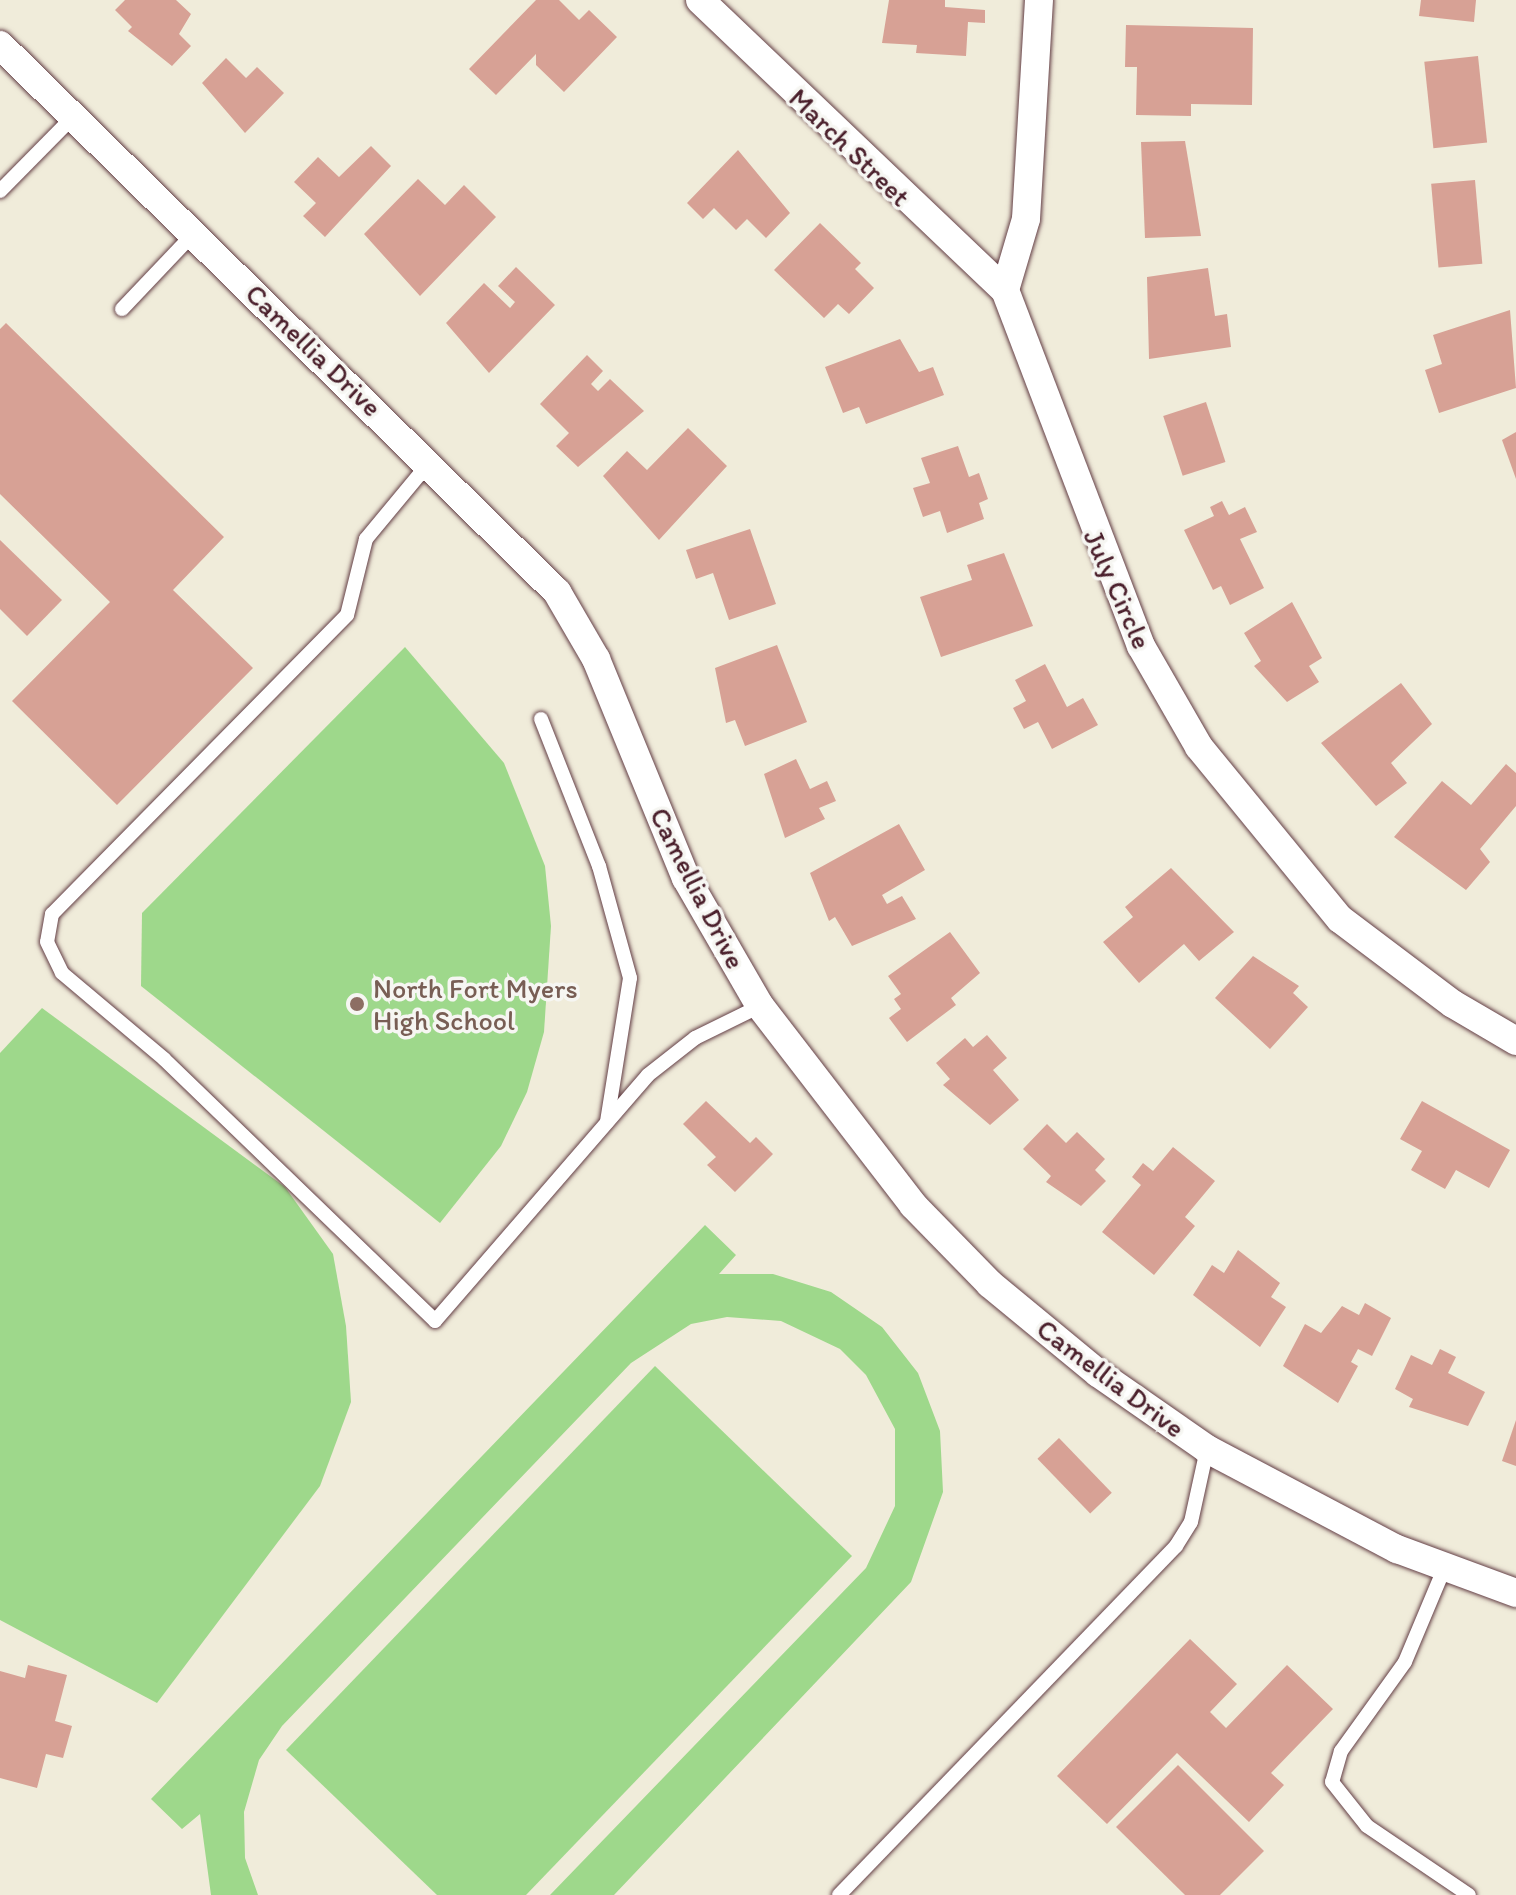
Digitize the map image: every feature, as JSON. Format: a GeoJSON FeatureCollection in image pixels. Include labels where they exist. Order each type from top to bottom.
{"type":"FeatureCollection","features":[{"type":"Feature","properties":{"kind":"street","name":"March Street"},"geometry":{"type":"LineString","coordinates":[[700,0],[1005,290]]}},
{"type":"Feature","properties":{"kind":"street"},"geometry":{"type":"LineString","coordinates":[[1005,290],[1026,219],[1039,0]]}},
{"type":"Feature","properties":{"kind":"street","name":"Camellia Drive"},"geometry":{"type":"LineString","coordinates":[[0,45],[533,563],[579,627],[686,878],[760,1006],[830,1105],[990,1284],[1098,1373],[1207,1449],[1302,1504],[1444,1569],[1516,1593]]}},
{"type":"Feature","properties":{"kind":"street","name":"July Circle"},"geometry":{"type":"LineString","coordinates":[[1005,290],[1031,345],[1101,557],[1199,747],[1340,919],[1453,1004],[1516,1041]]}},
{"type":"Feature","properties":{"kind":"lane"},"geometry":{"type":"LineString","coordinates":[[0,191],[74,116]]}},
{"type":"Feature","properties":{"kind":"lane"},"geometry":{"type":"LineString","coordinates":[[122,309],[194,233]]}},
{"type":"Feature","properties":{"kind":"lane"},"geometry":{"type":"LineString","coordinates":[[430,463],[366,539],[347,615],[75,885],[52,914],[47,942],[62,973],[87,1000],[164,1059],[435,1321],[648,1075],[695,1038],[760,1006]]}},
{"type":"Feature","properties":{"kind":"lane"},"geometry":{"type":"LineString","coordinates":[[541,719],[599,866],[630,978],[607,1123]]}},
{"type":"Feature","properties":{"kind":"lane"},"geometry":{"type":"LineString","coordinates":[[839,1895],[1176,1546],[1191,1522],[1207,1449]]}},
{"type":"Feature","properties":{"kind":"lane"},"geometry":{"type":"LineString","coordinates":[[1444,1569],[1405,1662],[1341,1751],[1332,1782],[1367,1826],[1469,1895]]}},
{"type":"Feature","properties":{"kind":"green space"},"geometry":{"type":"Polygon","coordinates":[[[405,647],[504,763],[545,866],[551,926],[544,1032],[527,1092],[501,1146],[440,1223],[141,986],[142,913],[405,647]]]}},
{"type":"Feature","properties":{"kind":"green space"},"geometry":{"type":"Polygon","coordinates":[[[42,1008],[285,1187],[333,1254],[346,1326],[351,1402],[320,1486],[157,1703],[0,1620],[0,1053],[42,1008]]]}},
{"type":"Feature","properties":{"kind":"green space"},"geometry":{"type":"Polygon","coordinates":[[[705,1225],[736,1255],[719,1274],[773,1274],[831,1292],[882,1327],[918,1373],[940,1431],[943,1492],[911,1582],[614,1895],[550,1895],[866,1568],[895,1506],[895,1429],[866,1375],[840,1349],[781,1321],[727,1317],[691,1324],[631,1363],[282,1726],[259,1760],[244,1812],[245,1858],[258,1895],[211,1895],[200,1814],[182,1829],[151,1799],[705,1225]]]}},
{"type":"Feature","properties":{"kind":"green space"},"geometry":{"type":"Polygon","coordinates":[[[655,1366],[852,1556],[526,1895],[437,1895],[286,1750],[655,1366]]]}},
{"type":"Feature","properties":{"kind":"building"},"geometry":{"type":"Polygon","coordinates":[[[125,0],[176,0],[191,14],[179,34],[191,46],[172,66],[128,31],[132,27],[115,10],[125,0]]]}},
{"type":"Feature","properties":{"kind":"building"},"geometry":{"type":"Polygon","coordinates":[[[536,0],[559,0],[579,20],[589,10],[617,37],[564,92],[536,65],[536,54],[496,95],[469,69],[536,0]]]}},
{"type":"Feature","properties":{"kind":"building"},"geometry":{"type":"Polygon","coordinates":[[[889,0],[945,0],[945,7],[985,10],[985,23],[968,22],[966,56],[916,53],[917,45],[882,43],[889,0]]]}},
{"type":"Feature","properties":{"kind":"building"},"geometry":{"type":"Polygon","coordinates":[[[1421,0],[1476,0],[1474,22],[1419,16],[1421,0]]]}},
{"type":"Feature","properties":{"kind":"building"},"geometry":{"type":"Polygon","coordinates":[[[1126,25],[1253,28],[1252,105],[1191,104],[1191,116],[1136,115],[1137,67],[1125,67],[1126,25]]]}},
{"type":"Feature","properties":{"kind":"building"},"geometry":{"type":"Polygon","coordinates":[[[1478,56],[1487,143],[1433,148],[1424,62],[1478,56]]]}},
{"type":"Feature","properties":{"kind":"building"},"geometry":{"type":"Polygon","coordinates":[[[226,58],[246,78],[257,67],[284,93],[245,133],[202,83],[226,58]]]}},
{"type":"Feature","properties":{"kind":"building"},"geometry":{"type":"Polygon","coordinates":[[[1185,141],[1201,236],[1145,238],[1141,142],[1185,141]]]}},
{"type":"Feature","properties":{"kind":"building"},"geometry":{"type":"Polygon","coordinates":[[[371,146],[391,166],[325,237],[303,216],[316,203],[294,182],[318,157],[339,177],[371,146]]]}},
{"type":"Feature","properties":{"kind":"building"},"geometry":{"type":"Polygon","coordinates":[[[738,150],[790,213],[766,238],[747,219],[736,230],[714,208],[703,219],[687,203],[738,150]]]}},
{"type":"Feature","properties":{"kind":"building"},"geometry":{"type":"Polygon","coordinates":[[[418,179],[445,205],[464,185],[496,217],[420,296],[364,234],[418,179]]]}},
{"type":"Feature","properties":{"kind":"building"},"geometry":{"type":"Polygon","coordinates":[[[1475,180],[1482,264],[1438,268],[1431,184],[1475,180]]]}},
{"type":"Feature","properties":{"kind":"building"},"geometry":{"type":"Polygon","coordinates":[[[820,223],[861,263],[855,269],[874,288],[849,314],[838,304],[824,318],[774,270],[820,223]]]}},
{"type":"Feature","properties":{"kind":"building"},"geometry":{"type":"Polygon","coordinates":[[[516,267],[555,305],[489,373],[446,323],[484,283],[510,308],[515,302],[498,286],[516,267]]]}},
{"type":"Feature","properties":{"kind":"building"},"geometry":{"type":"Polygon","coordinates":[[[1208,268],[1215,316],[1227,314],[1231,347],[1149,359],[1147,277],[1208,268]]]}},
{"type":"Feature","properties":{"kind":"building"},"geometry":{"type":"Polygon","coordinates":[[[1510,310],[1516,388],[1439,413],[1425,370],[1442,364],[1433,335],[1510,310]]]}},
{"type":"Feature","properties":{"kind":"building"},"geometry":{"type":"Polygon","coordinates":[[[6,323],[224,537],[173,590],[253,668],[117,805],[12,701],[110,602],[0,494],[0,329],[6,323]]]}},
{"type":"Feature","properties":{"kind":"building"},"geometry":{"type":"Polygon","coordinates":[[[900,339],[919,372],[933,367],[944,395],[866,424],[859,407],[843,413],[825,367],[900,339]]]}},
{"type":"Feature","properties":{"kind":"building"},"geometry":{"type":"Polygon","coordinates":[[[587,355],[603,371],[591,384],[598,391],[610,379],[644,411],[578,467],[556,446],[569,433],[540,404],[587,355]]]}},
{"type":"Feature","properties":{"kind":"building"},"geometry":{"type":"Polygon","coordinates":[[[1206,402],[1225,462],[1183,476],[1163,416],[1206,402]]]}},
{"type":"Feature","properties":{"kind":"building"},"geometry":{"type":"Polygon","coordinates":[[[688,428],[727,466],[659,540],[603,476],[627,451],[647,470],[688,428]]]}},
{"type":"Feature","properties":{"kind":"building"},"geometry":{"type":"Polygon","coordinates":[[[1516,432],[1516,479],[1502,440],[1516,432]]]}},
{"type":"Feature","properties":{"kind":"building"},"geometry":{"type":"Polygon","coordinates":[[[958,446],[969,477],[979,473],[988,499],[979,503],[984,519],[947,533],[940,511],[923,517],[913,488],[930,483],[921,458],[958,446]]]}},
{"type":"Feature","properties":{"kind":"building"},"geometry":{"type":"Polygon","coordinates":[[[1222,501],[1229,515],[1245,507],[1257,532],[1240,539],[1264,588],[1230,605],[1221,586],[1213,590],[1184,530],[1214,516],[1210,507],[1222,501]]]}},
{"type":"Feature","properties":{"kind":"building"},"geometry":{"type":"Polygon","coordinates":[[[750,529],[776,604],[729,620],[713,573],[696,579],[686,550],[750,529]]]}},
{"type":"Feature","properties":{"kind":"building"},"geometry":{"type":"Polygon","coordinates":[[[0,540],[62,600],[27,636],[0,609],[0,540]]]}},
{"type":"Feature","properties":{"kind":"building"},"geometry":{"type":"Polygon","coordinates":[[[1004,553],[1033,626],[941,657],[920,597],[972,580],[967,565],[1004,553]]]}},
{"type":"Feature","properties":{"kind":"building"},"geometry":{"type":"Polygon","coordinates":[[[1292,602],[1322,658],[1309,666],[1319,682],[1287,702],[1254,666],[1261,661],[1244,633],[1292,602]]]}},
{"type":"Feature","properties":{"kind":"building"},"geometry":{"type":"Polygon","coordinates":[[[777,645],[807,722],[745,746],[735,720],[726,723],[715,668],[777,645]]]}},
{"type":"Feature","properties":{"kind":"building"},"geometry":{"type":"Polygon","coordinates":[[[1045,664],[1067,707],[1083,698],[1098,725],[1052,749],[1038,722],[1024,729],[1013,708],[1026,701],[1015,680],[1045,664]]]}},
{"type":"Feature","properties":{"kind":"building"},"geometry":{"type":"Polygon","coordinates":[[[1401,683],[1432,724],[1391,763],[1407,783],[1376,806],[1321,743],[1401,683]]]}},
{"type":"Feature","properties":{"kind":"building"},"geometry":{"type":"Polygon","coordinates":[[[796,759],[810,789],[827,781],[836,801],[819,808],[825,819],[785,838],[764,774],[796,759]]]}},
{"type":"Feature","properties":{"kind":"building"},"geometry":{"type":"Polygon","coordinates":[[[1506,764],[1516,773],[1516,806],[1480,849],[1490,862],[1466,890],[1394,837],[1442,781],[1471,805],[1506,764]]]}},
{"type":"Feature","properties":{"kind":"building"},"geometry":{"type":"Polygon","coordinates":[[[899,824],[925,870],[882,895],[887,904],[902,896],[916,919],[852,946],[835,917],[829,921],[810,873],[899,824]]]}},
{"type":"Feature","properties":{"kind":"building"},"geometry":{"type":"Polygon","coordinates":[[[1171,868],[1234,932],[1199,961],[1184,944],[1139,983],[1103,942],[1133,917],[1125,907],[1171,868]]]}},
{"type":"Feature","properties":{"kind":"building"},"geometry":{"type":"Polygon","coordinates":[[[950,932],[980,973],[951,998],[956,1005],[907,1042],[889,1018],[901,1009],[894,999],[901,994],[888,976],[950,932]]]}},
{"type":"Feature","properties":{"kind":"building"},"geometry":{"type":"Polygon","coordinates":[[[1253,956],[1299,986],[1293,993],[1308,1007],[1270,1049],[1215,998],[1253,956]]]}},
{"type":"Feature","properties":{"kind":"building"},"geometry":{"type":"Polygon","coordinates":[[[987,1035],[1007,1058],[993,1070],[1019,1100],[990,1125],[943,1085],[950,1079],[936,1063],[965,1038],[973,1047],[987,1035]]]}},
{"type":"Feature","properties":{"kind":"building"},"geometry":{"type":"Polygon","coordinates":[[[706,1101],[750,1143],[756,1137],[773,1154],[735,1192],[707,1165],[716,1157],[683,1124],[706,1101]]]}},
{"type":"Feature","properties":{"kind":"building"},"geometry":{"type":"Polygon","coordinates":[[[1422,1101],[1510,1150],[1489,1188],[1456,1170],[1445,1189],[1411,1170],[1422,1151],[1400,1139],[1422,1101]]]}},
{"type":"Feature","properties":{"kind":"building"},"geometry":{"type":"Polygon","coordinates":[[[1047,1124],[1066,1143],[1077,1132],[1105,1159],[1095,1170],[1106,1181],[1081,1206],[1046,1182],[1051,1176],[1023,1149],[1047,1124]]]}},
{"type":"Feature","properties":{"kind":"building"},"geometry":{"type":"Polygon","coordinates":[[[1173,1147],[1215,1181],[1185,1217],[1195,1226],[1154,1275],[1102,1232],[1141,1185],[1132,1177],[1143,1163],[1153,1171],[1173,1147]]]}},
{"type":"Feature","properties":{"kind":"building"},"geometry":{"type":"Polygon","coordinates":[[[1238,1250],[1280,1283],[1271,1297],[1286,1307],[1260,1347],[1193,1295],[1212,1265],[1224,1273],[1238,1250]]]}},
{"type":"Feature","properties":{"kind":"building"},"geometry":{"type":"Polygon","coordinates":[[[1365,1303],[1391,1318],[1372,1356],[1358,1349],[1351,1362],[1358,1366],[1338,1403],[1283,1366],[1305,1324],[1321,1333],[1342,1306],[1359,1315],[1365,1303]]]}},
{"type":"Feature","properties":{"kind":"building"},"geometry":{"type":"Polygon","coordinates":[[[1440,1349],[1456,1357],[1448,1373],[1485,1392],[1468,1426],[1409,1407],[1413,1399],[1395,1389],[1411,1355],[1432,1365],[1440,1349]]]}},
{"type":"Feature","properties":{"kind":"building"},"geometry":{"type":"Polygon","coordinates":[[[1516,1420],[1516,1466],[1502,1461],[1516,1420]]]}},
{"type":"Feature","properties":{"kind":"building"},"geometry":{"type":"Polygon","coordinates":[[[1059,1438],[1112,1493],[1090,1514],[1037,1459],[1059,1438]]]}},
{"type":"Feature","properties":{"kind":"building"},"geometry":{"type":"Polygon","coordinates":[[[1190,1639],[1237,1684],[1210,1712],[1226,1728],[1287,1665],[1333,1709],[1271,1773],[1284,1785],[1249,1822],[1177,1753],[1107,1824],[1057,1776],[1190,1639]]]}},
{"type":"Feature","properties":{"kind":"building"},"geometry":{"type":"Polygon","coordinates":[[[28,1665],[67,1675],[55,1721],[72,1726],[63,1758],[46,1754],[37,1788],[0,1778],[0,1671],[25,1678],[28,1665]]]}},
{"type":"Feature","properties":{"kind":"building"},"geometry":{"type":"Polygon","coordinates":[[[1178,1765],[1264,1851],[1220,1895],[1185,1895],[1116,1827],[1178,1765]]]}},
{"type":"Feature","properties":{"kind":"place","name":"North Fort Myers High School"},"geometry":{"type":"Point","coordinates":[357,1004]}}]}
